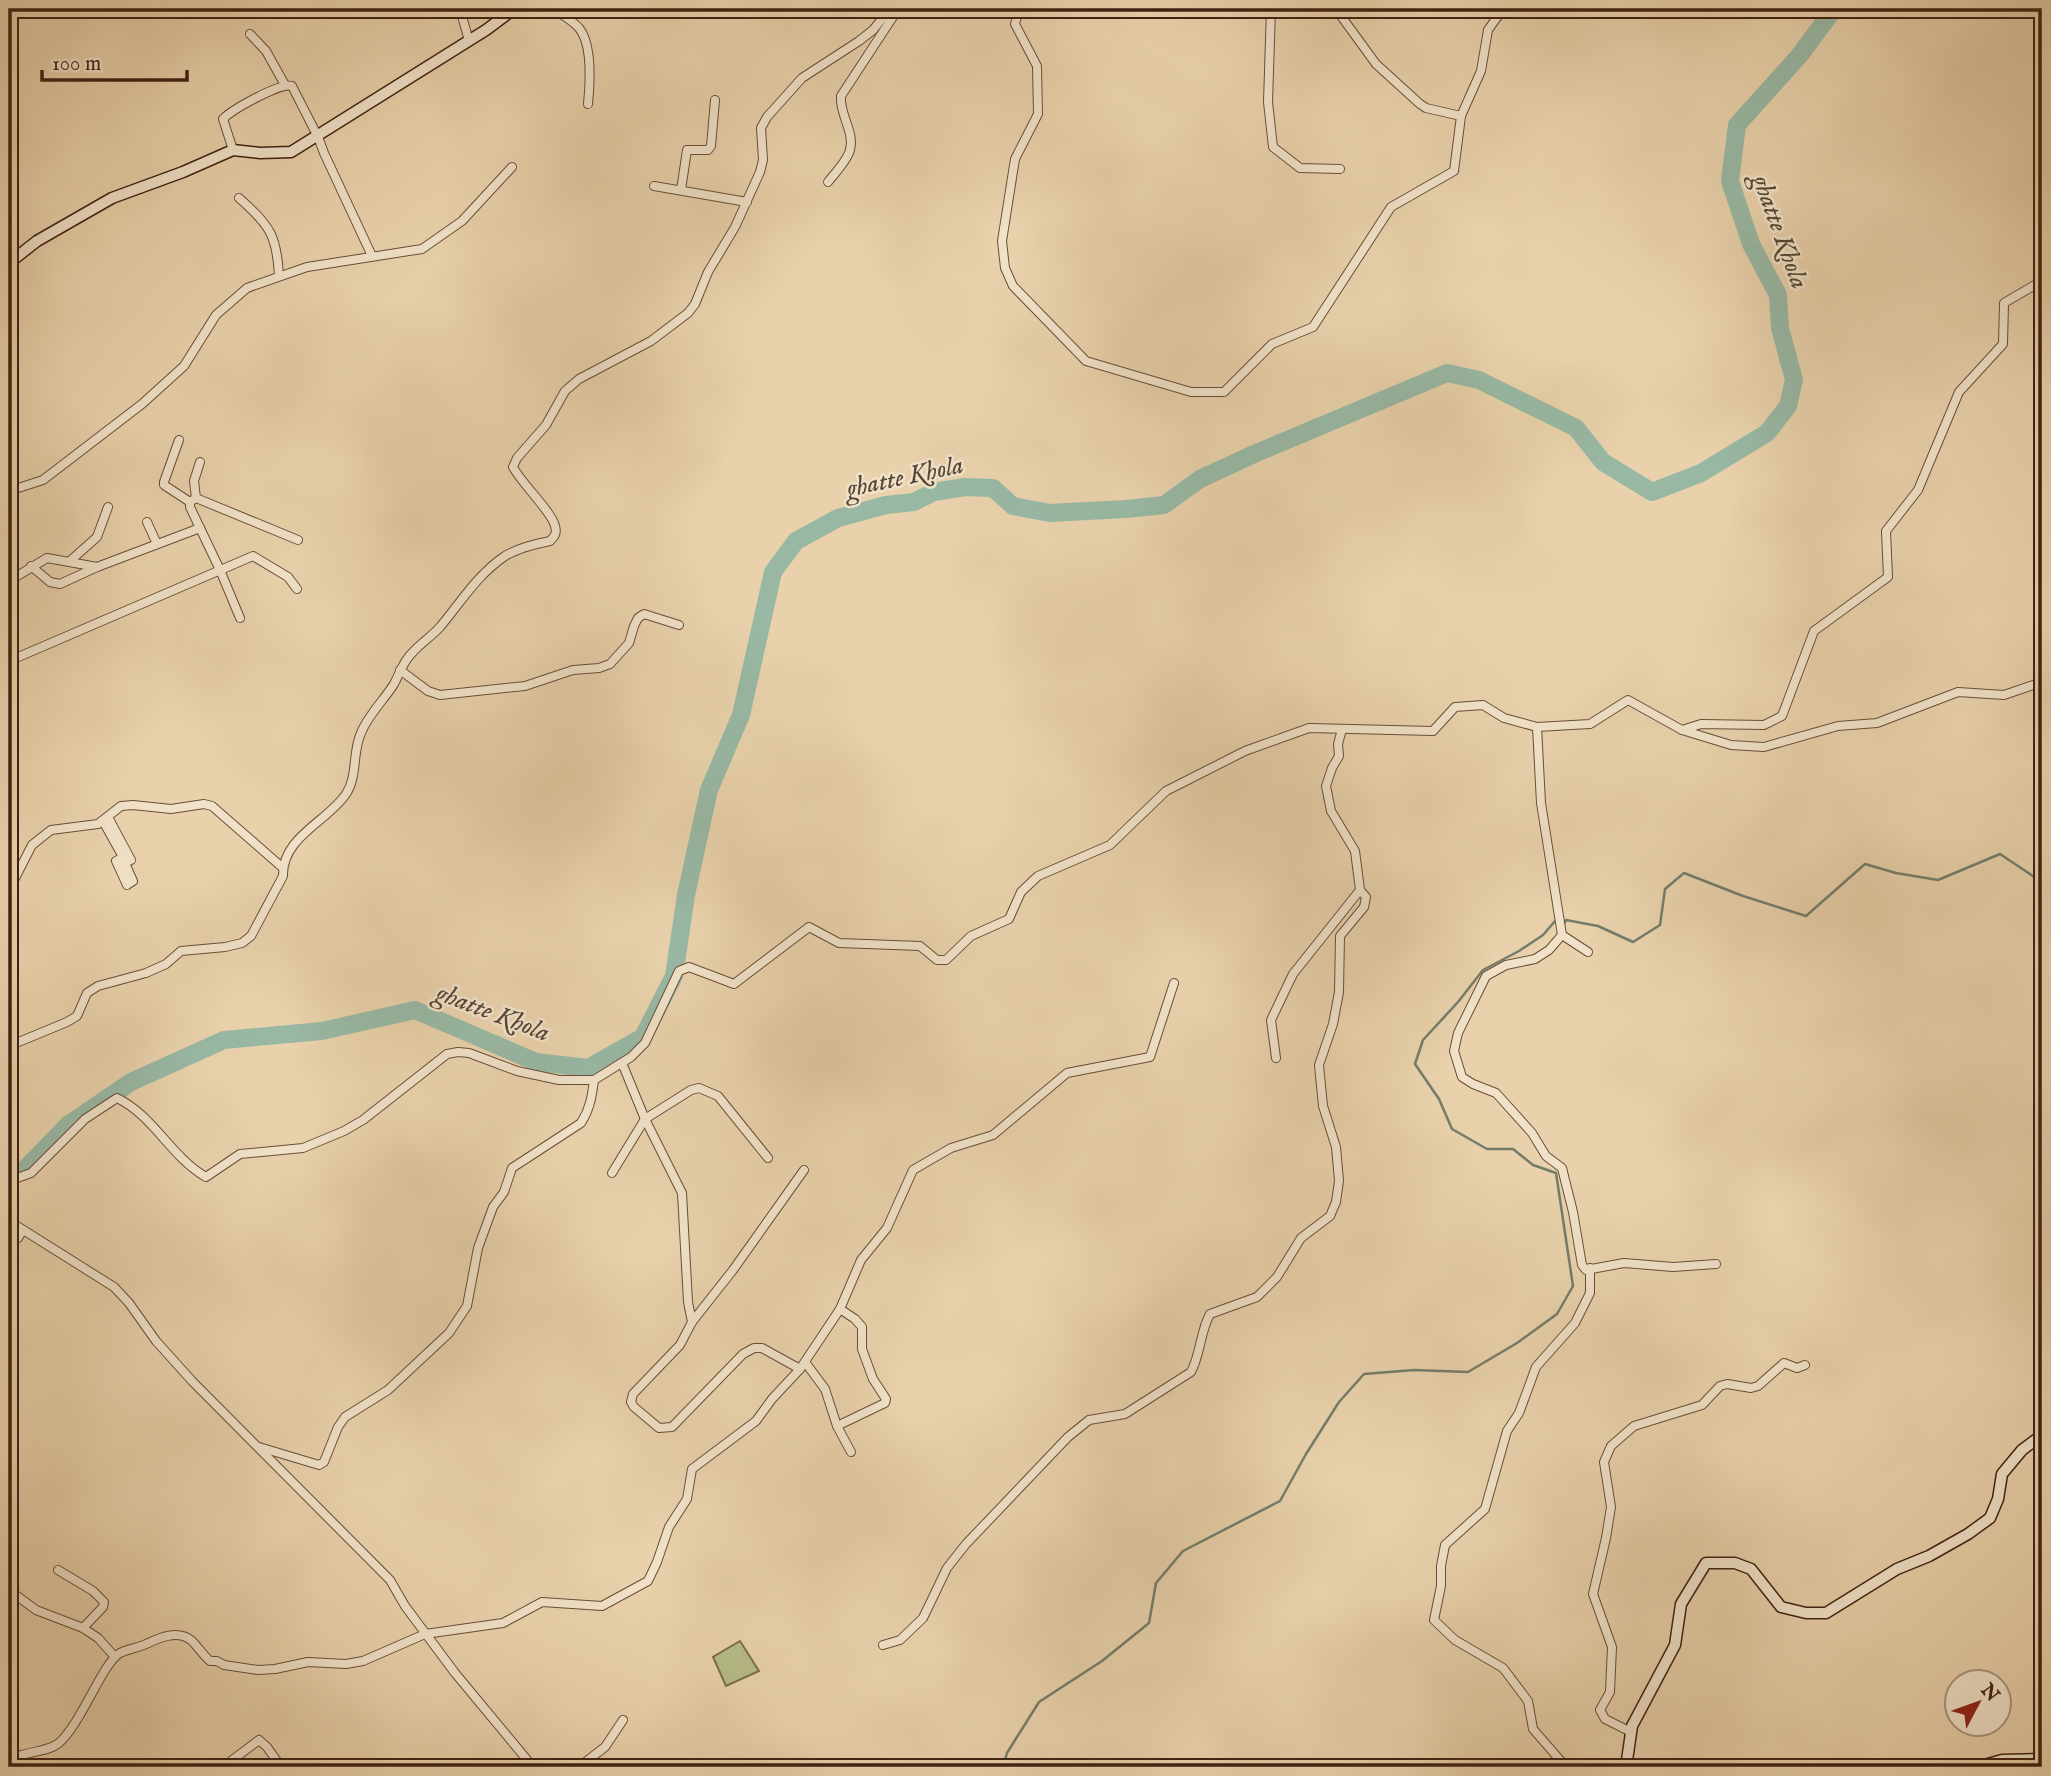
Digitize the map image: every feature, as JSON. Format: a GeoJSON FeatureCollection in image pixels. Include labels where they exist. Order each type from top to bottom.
{"type":"FeatureCollection","features":[{"type":"Feature","properties":{"kind":"street"},"geometry":{"type":"LineString","coordinates":[[460,9],[469,41]]}},
{"type":"Feature","properties":{"kind":"street"},"geometry":{"type":"LineString","coordinates":[[9,263],[37,241],[113,198],[233,150],[291,152],[469,41],[514,9]]}},
{"type":"Feature","properties":{"kind":"street"},"geometry":{"type":"LineString","coordinates":[[553,9],[579,28],[585,40],[590,75],[588,104]]}},
{"type":"Feature","properties":{"kind":"street"},"geometry":{"type":"LineString","coordinates":[[9,1046],[77,1016],[87,993],[98,986],[146,973],[166,964],[181,951],[225,947],[242,943],[251,936],[283,876],[287,856],[300,837],[338,803],[352,784],[356,747],[362,730],[412,652],[441,626],[482,574],[508,554],[550,541],[555,536],[556,529],[552,518],[517,474],[513,467],[514,462],[546,425],[565,391],[579,379],[643,345],[688,313],[747,202],[763,160],[761,128],[767,117],[803,78],[873,30],[890,9]]}},
{"type":"Feature","properties":{"kind":"street"},"geometry":{"type":"LineString","coordinates":[[828,182],[850,151],[851,136],[840,107],[841,96],[898,9]]}},
{"type":"Feature","properties":{"kind":"street"},"geometry":{"type":"LineString","coordinates":[[1019,9],[1015,24],[1037,66],[1038,114],[1015,159],[1002,241],[1005,268],[1013,286],[1086,360],[1191,392],[1224,392],[1272,344],[1313,327],[1391,207],[1454,172],[1461,116],[1481,71],[1488,30],[1503,9]]}},
{"type":"Feature","properties":{"kind":"street"},"geometry":{"type":"LineString","coordinates":[[1271,9],[1268,102],[1273,147],[1300,168],[1340,169]]}},
{"type":"Feature","properties":{"kind":"street"},"geometry":{"type":"LineString","coordinates":[[1336,9],[1376,64],[1420,104],[1426,108],[1461,116]]}},
{"type":"Feature","properties":{"kind":"street"},"geometry":{"type":"LineString","coordinates":[[250,34],[266,51],[285,85]]}},
{"type":"Feature","properties":{"kind":"street"},"geometry":{"type":"LineString","coordinates":[[233,150],[223,118],[285,85],[292,86],[372,256]]}},
{"type":"Feature","properties":{"kind":"street"},"geometry":{"type":"LineString","coordinates":[[681,190],[687,150],[708,150],[711,146],[715,100]]}},
{"type":"Feature","properties":{"kind":"street"},"geometry":{"type":"LineString","coordinates":[[9,491],[43,480],[142,404],[184,366],[194,353],[207,326],[247,288],[307,267],[414,252],[429,245],[476,208],[490,188],[512,167]]}},
{"type":"Feature","properties":{"kind":"street"},"geometry":{"type":"LineString","coordinates":[[654,186],[747,202]]}},
{"type":"Feature","properties":{"kind":"street"},"geometry":{"type":"LineString","coordinates":[[239,198],[259,215],[270,231],[278,249],[279,276]]}},
{"type":"Feature","properties":{"kind":"street"},"geometry":{"type":"LineString","coordinates":[[1682,730],[1701,724],[1764,725],[1782,716],[1814,631],[1888,577],[1886,531],[1918,490],[1959,392],[2003,344],[2004,303],[2040,282],[2042,277]]}},
{"type":"Feature","properties":{"kind":"street"},"geometry":{"type":"LineString","coordinates":[[179,440],[164,485],[193,500],[298,540]]}},
{"type":"Feature","properties":{"kind":"street"},"geometry":{"type":"LineString","coordinates":[[201,462],[194,481],[190,507],[240,618]]}},
{"type":"Feature","properties":{"kind":"street"},"geometry":{"type":"LineString","coordinates":[[70,561],[97,537],[108,507]]}},
{"type":"Feature","properties":{"kind":"street"},"geometry":{"type":"LineString","coordinates":[[147,522],[157,544]]}},
{"type":"Feature","properties":{"kind":"street"},"geometry":{"type":"LineString","coordinates":[[31,566],[50,582],[60,584],[200,528]]}},
{"type":"Feature","properties":{"kind":"street"},"geometry":{"type":"LineString","coordinates":[[9,661],[253,556],[288,577],[297,589]]}},
{"type":"Feature","properties":{"kind":"street"},"geometry":{"type":"LineString","coordinates":[[9,581],[47,558],[97,567]]}},
{"type":"Feature","properties":{"kind":"street"},"geometry":{"type":"LineString","coordinates":[[400,670],[428,691],[440,695],[524,686],[573,670],[599,668],[610,664],[629,643],[638,618],[644,614],[679,625]]}},
{"type":"Feature","properties":{"kind":"street"},"geometry":{"type":"LineString","coordinates":[[9,1181],[31,1173],[85,1118],[117,1098],[135,1107],[188,1167],[206,1177],[240,1154],[303,1148],[344,1131],[363,1120],[447,1054],[469,1052],[517,1071],[559,1080],[594,1080],[622,1063],[645,1043],[679,971],[689,967],[734,984],[809,928],[839,943],[920,946],[937,960],[946,960],[971,936],[1009,919],[1021,892],[1038,876],[1110,845],[1166,791],[1245,751],[1309,728],[1433,731],[1455,707],[1483,705],[1504,718],[1537,727],[1590,724],[1628,699],[1682,730],[1731,745],[1763,747],[1838,726],[1877,723],[1958,691],[2004,695],[2042,682]]}},
{"type":"Feature","properties":{"kind":"street"},"geometry":{"type":"LineString","coordinates":[[1537,727],[1541,803],[1562,936],[1588,952]]}},
{"type":"Feature","properties":{"kind":"street"},"geometry":{"type":"LineString","coordinates":[[883,1645],[900,1640],[923,1618],[947,1568],[965,1544],[1068,1437],[1089,1420],[1125,1413],[1191,1372],[1197,1362],[1210,1314],[1257,1297],[1277,1277],[1301,1238],[1330,1216],[1336,1202],[1339,1181],[1336,1147],[1322,1106],[1319,1065],[1333,1024],[1339,992],[1340,936],[1364,907],[1366,897],[1360,890],[1355,851],[1331,811],[1326,786],[1339,756],[1338,744],[1342,729]]}},
{"type":"Feature","properties":{"kind":"street"},"geometry":{"type":"LineString","coordinates":[[9,890],[25,856],[42,836],[51,830],[98,824],[121,806],[133,805],[171,809],[204,804],[212,806],[283,868]]}},
{"type":"Feature","properties":{"kind":"street"},"geometry":{"type":"LineString","coordinates":[[105,819],[131,860],[125,863],[133,881],[127,885],[116,861],[123,857],[105,819]]}},
{"type":"Feature","properties":{"kind":"street"},"geometry":{"type":"LineString","coordinates":[[1276,1058],[1271,1020],[1293,974],[1360,890]]}},
{"type":"Feature","properties":{"kind":"street"},"geometry":{"type":"LineString","coordinates":[[1562,936],[1549,950],[1535,959],[1506,965],[1486,976],[1458,1033],[1454,1051],[1462,1077],[1496,1093],[1532,1133],[1546,1156],[1562,1168],[1582,1265],[1586,1270],[1624,1263],[1673,1267],[1716,1264]]}},
{"type":"Feature","properties":{"kind":"street"},"geometry":{"type":"LineString","coordinates":[[9,1761],[26,1752],[51,1748],[57,1744],[76,1723],[117,1654],[162,1637],[180,1635],[191,1641],[210,1661],[258,1670],[308,1662],[346,1664],[363,1661],[425,1634],[503,1623],[542,1602],[602,1606],[648,1581],[669,1527],[687,1499],[692,1469],[756,1421],[802,1366],[840,1309],[861,1261],[887,1228],[913,1170],[951,1149],[993,1135],[1067,1073],[1150,1057],[1174,983]]}},
{"type":"Feature","properties":{"kind":"street"},"geometry":{"type":"LineString","coordinates":[[622,1063],[645,1119],[682,1193],[688,1302],[692,1322]]}},
{"type":"Feature","properties":{"kind":"street"},"geometry":{"type":"LineString","coordinates":[[257,1447],[319,1465],[324,1462],[338,1427],[345,1417],[388,1390],[449,1334],[467,1306],[478,1248],[493,1207],[504,1192],[512,1168],[581,1123],[592,1100],[594,1080]]}},
{"type":"Feature","properties":{"kind":"street"},"geometry":{"type":"LineString","coordinates":[[612,1173],[645,1119],[691,1090],[699,1088],[718,1096],[768,1158]]}},
{"type":"Feature","properties":{"kind":"street"},"geometry":{"type":"LineString","coordinates":[[804,1170],[733,1270],[692,1322],[670,1357],[631,1398],[634,1407],[659,1428],[672,1427],[743,1354],[754,1348],[762,1348],[802,1366],[825,1390],[837,1426],[851,1452]]}},
{"type":"Feature","properties":{"kind":"street"},"geometry":{"type":"LineString","coordinates":[[9,1222],[114,1287],[183,1371],[390,1580],[425,1634],[533,1767]]}},
{"type":"Feature","properties":{"kind":"street"},"geometry":{"type":"LineString","coordinates":[[9,1242],[18,1238],[23,1230]]}},
{"type":"Feature","properties":{"kind":"street"},"geometry":{"type":"LineString","coordinates":[[1566,1767],[1533,1729],[1528,1701],[1503,1668],[1455,1640],[1434,1620],[1445,1545],[1485,1509],[1507,1431],[1519,1413],[1536,1367],[1575,1323],[1590,1293],[1590,1268]]}},
{"type":"Feature","properties":{"kind":"street"},"geometry":{"type":"LineString","coordinates":[[837,1426],[885,1403],[886,1399],[873,1379],[862,1349],[862,1327],[840,1309]]}},
{"type":"Feature","properties":{"kind":"street"},"geometry":{"type":"LineString","coordinates":[[1632,1732],[1605,1719],[1600,1710],[1610,1692],[1612,1647],[1593,1594],[1611,1507],[1604,1462],[1611,1446],[1634,1426],[1702,1405],[1720,1386],[1727,1384],[1751,1388],[1758,1386],[1784,1363],[1797,1368],[1805,1365]]}},
{"type":"Feature","properties":{"kind":"street"},"geometry":{"type":"LineString","coordinates":[[1626,1767],[1632,1726],[1675,1645],[1681,1604],[1706,1563],[1735,1563],[1751,1569],[1782,1607],[1806,1613],[1826,1613],[1897,1569],[1929,1556],[1968,1534],[1990,1518],[1998,1499],[2002,1474],[2022,1450],[2042,1435]]}},
{"type":"Feature","properties":{"kind":"street"},"geometry":{"type":"LineString","coordinates":[[9,1533],[9,1544]]}},
{"type":"Feature","properties":{"kind":"street"},"geometry":{"type":"LineString","coordinates":[[58,1570],[93,1591],[104,1602],[103,1607],[83,1628]]}},
{"type":"Feature","properties":{"kind":"street"},"geometry":{"type":"LineString","coordinates":[[9,1590],[36,1610],[83,1628],[116,1657]]}},
{"type":"Feature","properties":{"kind":"street"},"geometry":{"type":"LineString","coordinates":[[579,1767],[605,1747],[623,1720]]}},
{"type":"Feature","properties":{"kind":"street"},"geometry":{"type":"LineString","coordinates":[[223,1767],[258,1741],[267,1747],[278,1764]]}},
{"type":"Feature","properties":{"kind":"street"},"geometry":{"type":"LineString","coordinates":[[1977,1767],[2002,1760],[2042,1759]]}},
{"type":"Feature","properties":{"kind":"green space"},"geometry":{"type":"Polygon","coordinates":[[[740,1641],[759,1671],[726,1686],[713,1657],[740,1641]]]}},
{"type":"Feature","properties":{"kind":"waterway","name":"ghatte Khola"},"geometry":{"type":"LineString","coordinates":[[9,1173],[22,1172],[68,1125],[131,1082],[224,1040],[322,1031],[415,1010],[536,1062],[588,1068],[643,1037],[674,976],[686,895],[709,790],[741,715],[773,572],[796,541],[838,518],[886,505],[914,502],[934,492],[965,487],[993,488],[1013,506],[1050,513],[1164,505],[1200,479],[1447,373],[1479,380],[1576,428],[1603,462],[1652,492],[1701,473],[1767,433],[1788,406],[1794,380],[1780,328],[1778,295],[1751,244],[1730,181],[1737,125],[1799,56],[1834,9]]}},
{"type":"Feature","properties":{"kind":"waterway"},"geometry":{"type":"LineString","coordinates":[[1564,924],[1566,920],[1598,926],[1633,942],[1660,925],[1665,889],[1684,873],[1806,916],[1865,864],[1896,873],[1938,880],[2000,854],[2042,882]]}},
{"type":"Feature","properties":{"kind":"waterway"},"geometry":{"type":"LineString","coordinates":[[1003,1767],[1007,1753],[1039,1702],[1102,1661],[1149,1623],[1156,1583],[1183,1551],[1280,1501],[1339,1402],[1364,1374],[1414,1370],[1468,1372],[1517,1343],[1557,1314],[1573,1286],[1556,1173],[1533,1165],[1513,1149],[1487,1149],[1452,1129],[1439,1099],[1415,1064],[1423,1040],[1483,970],[1543,935],[1556,920]]}}]}
